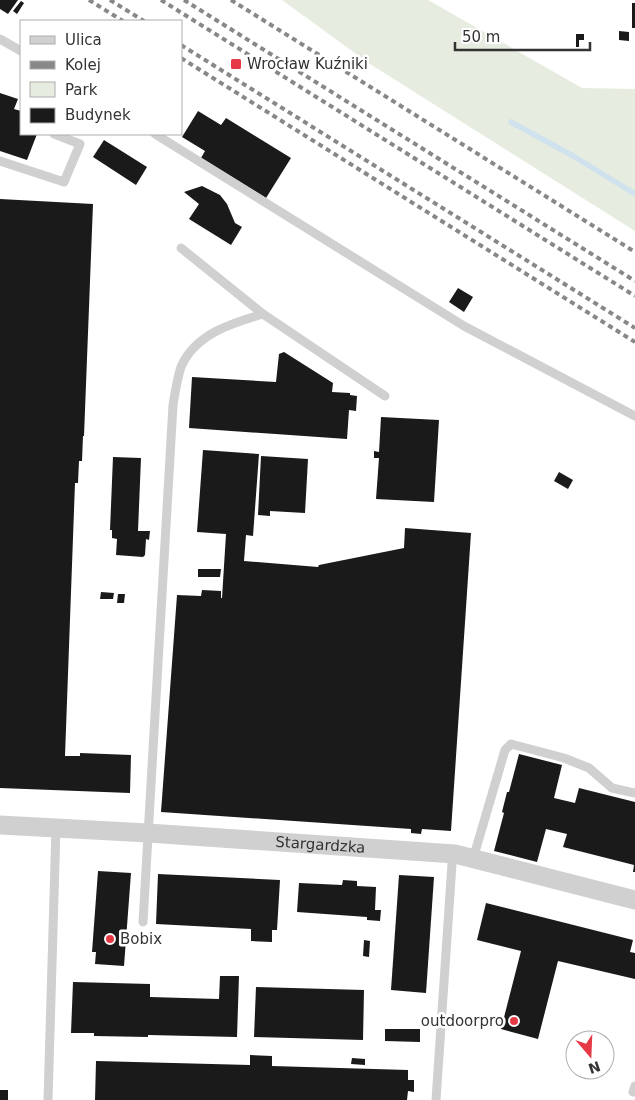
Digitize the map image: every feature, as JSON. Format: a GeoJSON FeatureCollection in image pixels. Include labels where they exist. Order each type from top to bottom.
{"type":"FeatureCollection","features":[{"type":"Feature","properties":{"kind":"street","name":"Stargardzka"},"geometry":{"type":"LineString","coordinates":[[0,825],[455,854],[635,900]]}},
{"type":"Feature","properties":{"kind":"lane"},"geometry":{"type":"LineString","coordinates":[[0,39],[20,51]]}},
{"type":"Feature","properties":{"kind":"lane"},"geometry":{"type":"LineString","coordinates":[[0,161],[64,182],[80,144],[57,135]]}},
{"type":"Feature","properties":{"kind":"lane"},"geometry":{"type":"LineString","coordinates":[[157,135],[464,326],[635,416]]}},
{"type":"Feature","properties":{"kind":"lane"},"geometry":{"type":"LineString","coordinates":[[181,248],[263,314],[385,396]]}},
{"type":"Feature","properties":{"kind":"lane"},"geometry":{"type":"LineString","coordinates":[[143,922],[172,415],[175,396],[181,367],[195,346],[218,329],[263,314]]}},
{"type":"Feature","properties":{"kind":"lane"},"geometry":{"type":"LineString","coordinates":[[473,859],[505,750],[511,744],[564,758],[589,768],[612,788],[635,793]]}},
{"type":"Feature","properties":{"kind":"lane"},"geometry":{"type":"LineString","coordinates":[[48,1100],[56,828]]}},
{"type":"Feature","properties":{"kind":"lane"},"geometry":{"type":"LineString","coordinates":[[436,1100],[452,864],[455,854]]}},
{"type":"Feature","properties":{"kind":"lane"},"geometry":{"type":"LineString","coordinates":[[635,1086],[633,1092],[635,1092]]}},
{"type":"Feature","properties":{"kind":"green space"},"geometry":{"type":"Polygon","coordinates":[[[282,0],[428,0],[582,88],[635,89],[635,231],[370,64],[282,0]]]}},
{"type":"Feature","properties":{"kind":"building"},"geometry":{"type":"Polygon","coordinates":[[[0,0],[18,0],[8,14],[0,9],[0,0]]]}},
{"type":"Feature","properties":{"kind":"building"},"geometry":{"type":"Polygon","coordinates":[[[21,1],[24,3],[17,14],[13,11],[21,1]]]}},
{"type":"Feature","properties":{"kind":"building"},"geometry":{"type":"Polygon","coordinates":[[[632,3],[635,3],[635,28],[632,28],[632,3]]]}},
{"type":"Feature","properties":{"kind":"building"},"geometry":{"type":"Polygon","coordinates":[[[619,31],[629,32],[629,41],[619,40],[619,31]]]}},
{"type":"Feature","properties":{"kind":"building"},"geometry":{"type":"Polygon","coordinates":[[[576,34],[584,34],[584,40],[579,40],[579,47],[576,47],[576,34]]]}},
{"type":"Feature","properties":{"kind":"building"},"geometry":{"type":"Polygon","coordinates":[[[0,93],[18,99],[14,109],[20,111],[20,135],[37,135],[27,160],[0,151],[0,93]]]}},
{"type":"Feature","properties":{"kind":"building"},"geometry":{"type":"Polygon","coordinates":[[[198,111],[221,125],[226,118],[291,158],[266,198],[201,158],[205,151],[182,137],[198,111]]]}},
{"type":"Feature","properties":{"kind":"building"},"geometry":{"type":"Polygon","coordinates":[[[104,140],[147,167],[136,185],[93,157],[104,140]]]}},
{"type":"Feature","properties":{"kind":"building"},"geometry":{"type":"Polygon","coordinates":[[[202,186],[220,195],[227,204],[235,223],[242,227],[231,245],[189,219],[199,204],[184,192],[202,186]]]}},
{"type":"Feature","properties":{"kind":"building"},"geometry":{"type":"Polygon","coordinates":[[[0,199],[93,204],[84,436],[82,461],[79,461],[78,483],[75,483],[65,756],[80,756],[80,753],[131,755],[130,793],[0,788],[0,199]]]}},
{"type":"Feature","properties":{"kind":"building"},"geometry":{"type":"Polygon","coordinates":[[[458,288],[473,297],[464,312],[449,302],[458,288]]]}},
{"type":"Feature","properties":{"kind":"building"},"geometry":{"type":"Polygon","coordinates":[[[284,352],[333,383],[332,392],[350,393],[350,395],[357,396],[356,411],[349,410],[347,439],[189,428],[192,377],[276,382],[279,354],[284,352]]]}},
{"type":"Feature","properties":{"kind":"building"},"geometry":{"type":"Polygon","coordinates":[[[381,417],[439,420],[434,502],[376,499],[379,458],[374,458],[374,451],[379,452],[381,417]]]}},
{"type":"Feature","properties":{"kind":"building"},"geometry":{"type":"Polygon","coordinates":[[[203,450],[259,454],[253,536],[246,535],[244,561],[318,567],[319,565],[404,548],[405,528],[471,533],[451,831],[422,829],[421,834],[411,833],[411,829],[161,812],[177,595],[201,596],[202,590],[221,591],[222,598],[226,534],[197,532],[203,450]]]}},
{"type":"Feature","properties":{"kind":"building"},"geometry":{"type":"Polygon","coordinates":[[[261,456],[308,459],[305,513],[270,511],[270,516],[258,515],[261,456]]]}},
{"type":"Feature","properties":{"kind":"building"},"geometry":{"type":"Polygon","coordinates":[[[113,457],[141,458],[138,531],[150,531],[149,540],[146,539],[145,555],[143,557],[116,555],[117,539],[112,538],[112,530],[110,530],[113,457]]]}},
{"type":"Feature","properties":{"kind":"building"},"geometry":{"type":"Polygon","coordinates":[[[559,472],[573,480],[568,489],[554,481],[559,472]]]}},
{"type":"Feature","properties":{"kind":"building"},"geometry":{"type":"Polygon","coordinates":[[[198,569],[221,569],[220,577],[198,577],[198,569]]]}},
{"type":"Feature","properties":{"kind":"building"},"geometry":{"type":"Polygon","coordinates":[[[101,592],[114,593],[113,599],[100,599],[101,592]]]}},
{"type":"Feature","properties":{"kind":"building"},"geometry":{"type":"Polygon","coordinates":[[[118,594],[125,594],[124,603],[117,603],[118,594]]]}},
{"type":"Feature","properties":{"kind":"building"},"geometry":{"type":"Polygon","coordinates":[[[519,754],[562,765],[554,798],[575,803],[579,788],[635,802],[635,872],[633,872],[634,865],[563,847],[567,834],[546,829],[537,862],[494,851],[504,813],[502,812],[507,792],[509,792],[519,754]]]}},
{"type":"Feature","properties":{"kind":"building"},"geometry":{"type":"Polygon","coordinates":[[[98,871],[131,873],[124,966],[95,964],[96,952],[92,952],[98,871]]]}},
{"type":"Feature","properties":{"kind":"building"},"geometry":{"type":"Polygon","coordinates":[[[158,874],[280,880],[277,930],[272,930],[272,942],[251,941],[251,929],[156,924],[158,874]]]}},
{"type":"Feature","properties":{"kind":"building"},"geometry":{"type":"Polygon","coordinates":[[[399,875],[434,877],[426,993],[391,990],[399,875]]]}},
{"type":"Feature","properties":{"kind":"building"},"geometry":{"type":"Polygon","coordinates":[[[343,880],[357,881],[357,886],[376,887],[375,910],[381,910],[380,921],[367,920],[367,917],[297,912],[299,883],[342,885],[343,880]]]}},
{"type":"Feature","properties":{"kind":"building"},"geometry":{"type":"Polygon","coordinates":[[[486,903],[633,940],[630,952],[635,953],[635,979],[558,961],[538,1039],[501,1029],[521,951],[477,940],[486,903]]]}},
{"type":"Feature","properties":{"kind":"building"},"geometry":{"type":"Polygon","coordinates":[[[364,940],[370,941],[369,957],[363,956],[364,940]]]}},
{"type":"Feature","properties":{"kind":"building"},"geometry":{"type":"Polygon","coordinates":[[[220,976],[239,976],[237,1037],[94,1036],[94,1033],[71,1033],[73,982],[150,984],[150,997],[219,999],[220,976]]]}},
{"type":"Feature","properties":{"kind":"building"},"geometry":{"type":"Polygon","coordinates":[[[256,987],[364,990],[363,1040],[254,1037],[256,987]]]}},
{"type":"Feature","properties":{"kind":"building"},"geometry":{"type":"Polygon","coordinates":[[[385,1029],[420,1029],[420,1042],[385,1041],[385,1029]]]}},
{"type":"Feature","properties":{"kind":"building"},"geometry":{"type":"Polygon","coordinates":[[[250,1055],[272,1056],[272,1066],[408,1070],[408,1080],[414,1080],[414,1092],[408,1091],[407,1100],[95,1100],[96,1061],[250,1065],[250,1055]]]}},
{"type":"Feature","properties":{"kind":"building"},"geometry":{"type":"Polygon","coordinates":[[[352,1058],[365,1059],[365,1065],[351,1064],[352,1058]]]}},
{"type":"Feature","properties":{"kind":"building"},"geometry":{"type":"Polygon","coordinates":[[[0,1090],[8,1090],[8,1100],[0,1100],[0,1090]]]}},
{"type":"Feature","properties":{"kind":"waterway"},"geometry":{"type":"LineString","coordinates":[[511,122],[575,157],[635,194]]}},
{"type":"Feature","properties":{"kind":"railway"},"geometry":{"type":"LineString","coordinates":[[89,0],[121,20]]}},
{"type":"Feature","properties":{"kind":"railway"},"geometry":{"type":"LineString","coordinates":[[110,0],[142,20]]}},
{"type":"Feature","properties":{"kind":"railway"},"geometry":{"type":"LineString","coordinates":[[161,0],[635,296]]}},
{"type":"Feature","properties":{"kind":"railway"},"geometry":{"type":"LineString","coordinates":[[184,0],[635,281]]}},
{"type":"Feature","properties":{"kind":"railway"},"geometry":{"type":"LineString","coordinates":[[231,0],[635,252]]}},
{"type":"Feature","properties":{"kind":"railway"},"geometry":{"type":"LineString","coordinates":[[182,46],[635,328]]}},
{"type":"Feature","properties":{"kind":"railway"},"geometry":{"type":"LineString","coordinates":[[182,59],[635,342]]}},
{"type":"Feature","properties":{"kind":"place","name":"Wrocław Kuźniki"},"geometry":{"type":"Point","coordinates":[236,64]}},
{"type":"Feature","properties":{"kind":"place","name":"Bobix"},"geometry":{"type":"Point","coordinates":[110,939]}},
{"type":"Feature","properties":{"kind":"place","name":"outdoorpro"},"geometry":{"type":"Point","coordinates":[514,1021]}}]}
